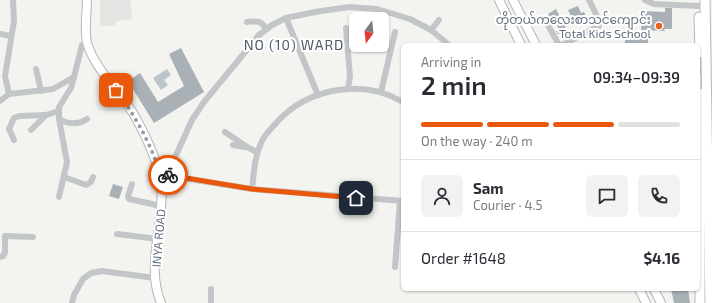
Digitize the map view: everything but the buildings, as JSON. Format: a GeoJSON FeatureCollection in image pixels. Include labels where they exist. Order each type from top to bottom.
{"type":"FeatureCollection","features":[{"type":"Feature","properties":{"kind":"highway"},"geometry":{"type":"LineString","coordinates":[[700,132],[709,30],[704,2]]}},
{"type":"Feature","properties":{"kind":"highway"},"geometry":{"type":"LineString","coordinates":[[704,2],[704,74],[710,236],[710,299]]}},
{"type":"Feature","properties":{"kind":"highway"},"geometry":{"type":"LineString","coordinates":[[700,291],[700,303]]}},
{"type":"Feature","properties":{"kind":"main road","name":"INYA ROAD"},"geometry":{"type":"LineString","coordinates":[[87,0],[87,41],[91,52],[133,113],[163,175],[155,278],[156,291],[161,303]]}},
{"type":"Feature","properties":{"kind":"main road"},"geometry":{"type":"LineString","coordinates":[[513,0],[535,43]]}},
{"type":"Feature","properties":{"kind":"main road"},"geometry":{"type":"LineString","coordinates":[[502,1],[520,43]]}},
{"type":"Feature","properties":{"kind":"main road"},"geometry":{"type":"LineString","coordinates":[[640,291],[646,303]]}},
{"type":"Feature","properties":{"kind":"main road"},"geometry":{"type":"LineString","coordinates":[[655,291],[661,303]]}},
{"type":"Feature","properties":{"kind":"street"},"geometry":{"type":"LineString","coordinates":[[9,94],[2,75],[14,21],[13,0]]}},
{"type":"Feature","properties":{"kind":"street"},"geometry":{"type":"LineString","coordinates":[[565,43],[599,26],[600,20],[589,0]]}},
{"type":"Feature","properties":{"kind":"street"},"geometry":{"type":"LineString","coordinates":[[645,0],[654,4],[704,2]]}},
{"type":"Feature","properties":{"kind":"street"},"geometry":{"type":"LineString","coordinates":[[401,201],[252,189],[163,175],[192,120],[231,68],[266,29],[286,18],[315,12],[356,7],[393,13],[410,19],[431,30],[447,43]]}},
{"type":"Feature","properties":{"kind":"street"},"geometry":{"type":"LineString","coordinates":[[286,18],[318,95]]}},
{"type":"Feature","properties":{"kind":"street"},"geometry":{"type":"LineString","coordinates":[[431,30],[439,20]]}},
{"type":"Feature","properties":{"kind":"street"},"geometry":{"type":"LineString","coordinates":[[247,22],[260,22],[266,29]]}},
{"type":"Feature","properties":{"kind":"street"},"geometry":{"type":"LineString","coordinates":[[548,25],[560,43]]}},
{"type":"Feature","properties":{"kind":"street"},"geometry":{"type":"LineString","coordinates":[[346,28],[350,77],[348,88]]}},
{"type":"Feature","properties":{"kind":"street"},"geometry":{"type":"LineString","coordinates":[[381,92],[395,32]]}},
{"type":"Feature","properties":{"kind":"street"},"geometry":{"type":"LineString","coordinates":[[0,34],[11,36]]}},
{"type":"Feature","properties":{"kind":"street"},"geometry":{"type":"LineString","coordinates":[[59,197],[67,162],[59,119],[59,107],[71,88],[82,45],[87,41]]}},
{"type":"Feature","properties":{"kind":"street"},"geometry":{"type":"LineString","coordinates":[[36,69],[41,91]]}},
{"type":"Feature","properties":{"kind":"street"},"geometry":{"type":"LineString","coordinates":[[0,101],[9,94],[41,91],[60,86],[74,77]]}},
{"type":"Feature","properties":{"kind":"street"},"geometry":{"type":"LineString","coordinates":[[252,189],[257,152],[262,140],[286,113],[296,105],[318,95],[348,88],[363,88],[381,92],[401,101]]}},
{"type":"Feature","properties":{"kind":"street"},"geometry":{"type":"LineString","coordinates":[[14,140],[9,129],[14,118],[19,116],[46,115],[59,111]]}},
{"type":"Feature","properties":{"kind":"street"},"geometry":{"type":"LineString","coordinates":[[32,130],[46,115]]}},
{"type":"Feature","properties":{"kind":"street"},"geometry":{"type":"LineString","coordinates":[[59,119],[65,122],[74,123],[82,123],[87,119]]}},
{"type":"Feature","properties":{"kind":"street"},"geometry":{"type":"LineString","coordinates":[[225,132],[257,152]]}},
{"type":"Feature","properties":{"kind":"street"},"geometry":{"type":"LineString","coordinates":[[233,144],[247,147]]}},
{"type":"Feature","properties":{"kind":"street"},"geometry":{"type":"LineString","coordinates":[[64,177],[86,185],[91,182],[93,177]]}},
{"type":"Feature","properties":{"kind":"street"},"geometry":{"type":"LineString","coordinates":[[132,184],[128,196],[129,200],[161,206]]}},
{"type":"Feature","properties":{"kind":"street"},"geometry":{"type":"LineString","coordinates":[[395,267],[401,210]]}},
{"type":"Feature","properties":{"kind":"street"},"geometry":{"type":"LineString","coordinates":[[117,234],[158,239]]}},
{"type":"Feature","properties":{"kind":"street"},"geometry":{"type":"LineString","coordinates":[[0,257],[5,253],[3,236],[33,236]]}},
{"type":"Feature","properties":{"kind":"street"},"geometry":{"type":"LineString","coordinates":[[72,303],[74,295],[83,279],[91,273],[102,271],[155,278]]}},
{"type":"Feature","properties":{"kind":"street"},"geometry":{"type":"LineString","coordinates":[[211,289],[211,303]]}},
{"type":"Feature","properties":{"kind":"shaded area"},"geometry":{"type":"Polygon","coordinates":[[[100,0],[130,0],[132,19],[117,21],[115,26],[100,26],[100,0]]]}},
{"type":"Feature","properties":{"kind":"shaded area"},"geometry":{"type":"Polygon","coordinates":[[[167,69],[171,75],[164,80],[168,85],[161,90],[153,78],[167,69]]]}},
{"type":"Feature","properties":{"kind":"way so far"},"geometry":{"type":"LineString","coordinates":[[116,90],[133,113],[141,128],[160,174],[168,175]]}},
{"type":"Feature","properties":{"kind":"place","name":"တိုတယ်ကလေးစာသင်ကျောင်း Total Kids School"},"geometry":{"type":"Point","coordinates":[659,26]}},
{"type":"Feature","properties":{"kind":"district","name":"NO (10) WARD"},"geometry":{"type":"Point","coordinates":[294,44]}},
{"type":"Feature","properties":{"kind":"route"},"geometry":{"type":"LineString","coordinates":[[168,175],[252,189],[356,198]]}}]}
